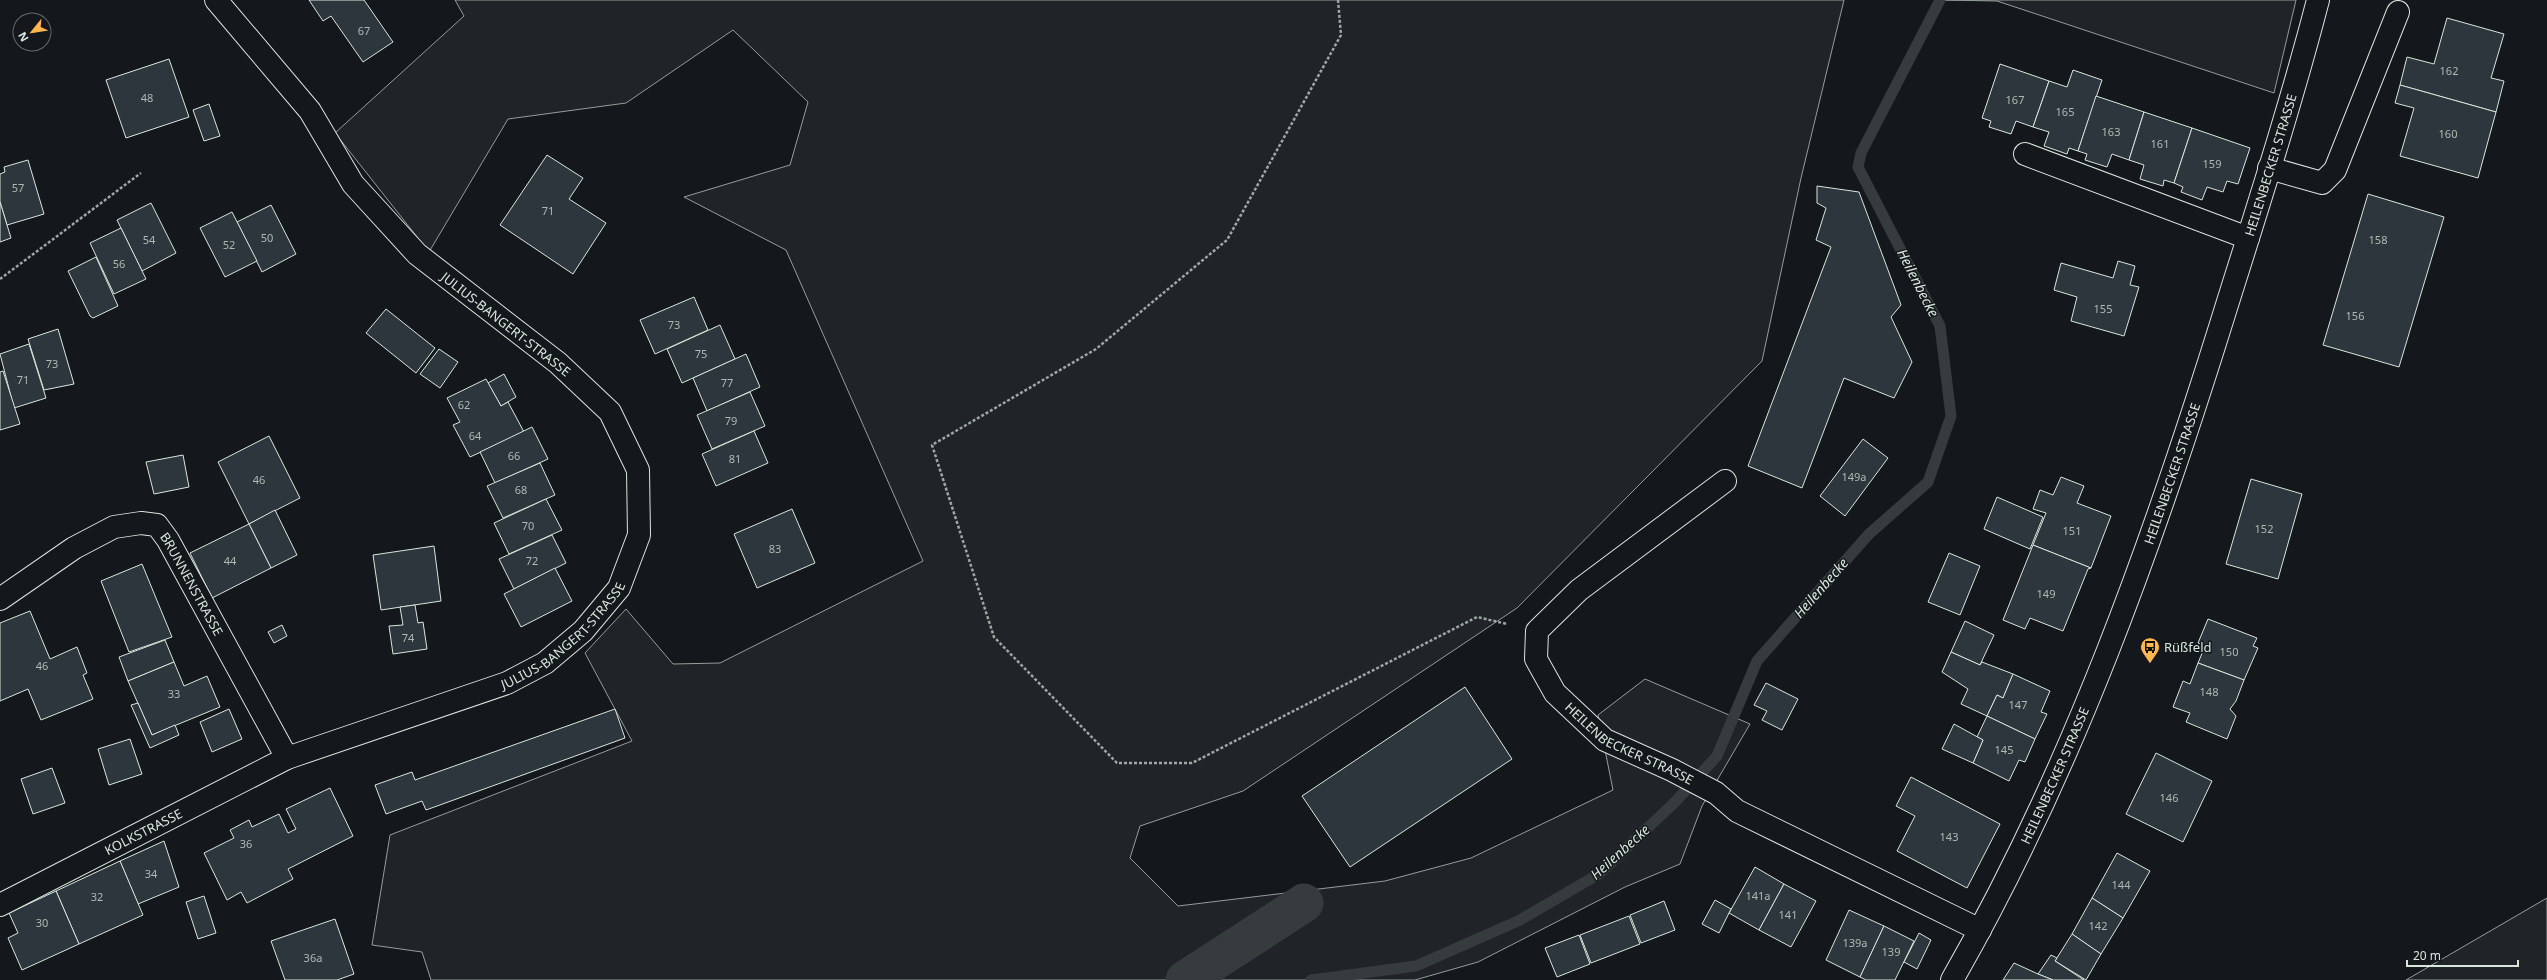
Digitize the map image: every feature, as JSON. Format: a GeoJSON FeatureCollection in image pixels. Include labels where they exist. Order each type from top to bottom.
{"type":"FeatureCollection","features":[{"type":"Feature","properties":{"kind":"street","name":"JULIUS-BANGERT-STRASSE"},"geometry":{"type":"LineString","coordinates":[[216,0],[310,111],[353,184],[417,254],[558,362],[610,412],[638,470],[639,535],[619,588],[583,631],[545,663],[508,683],[287,758]]}},
{"type":"Feature","properties":{"kind":"street","name":"HEILENBECKER STRASSE"},"geometry":{"type":"LineString","coordinates":[[1952,980],[2025,843],[2081,719],[2117,631],[2182,450],[2248,238],[2318,0]]}},
{"type":"Feature","properties":{"kind":"street"},"geometry":{"type":"LineString","coordinates":[[2269,168],[2322,183],[2335,170],[2398,12]]}},
{"type":"Feature","properties":{"kind":"street"},"geometry":{"type":"LineString","coordinates":[[2025,154],[2248,238]]}},
{"type":"Feature","properties":{"kind":"street"},"geometry":{"type":"LineString","coordinates":[[1537,631],[1580,590],[1725,481]]}},
{"type":"Feature","properties":{"kind":"street","name":"BRUNNENSTRASSE"},"geometry":{"type":"LineString","coordinates":[[0,598],[74,548],[114,527],[141,523],[157,525],[168,540],[287,758]]}},
{"type":"Feature","properties":{"kind":"street","name":"HEILENBECKER STRASSE"},"geometry":{"type":"LineString","coordinates":[[1537,631],[1536,660],[1555,693],[1605,740],[1672,770],[1716,792],[1737,811],[1980,930]]}},
{"type":"Feature","properties":{"kind":"street","name":"KOLKSTRASSE"},"geometry":{"type":"LineString","coordinates":[[0,905],[287,758]]}},
{"type":"Feature","properties":{"kind":"path"},"geometry":{"type":"LineString","coordinates":[[1338,0],[1341,35],[1227,240],[1096,349],[932,445],[994,637],[1117,763],[1192,764],[1478,617],[1537,631]]}},
{"type":"Feature","properties":{"kind":"path"},"geometry":{"type":"LineString","coordinates":[[0,279],[141,173]]}},
{"type":"Feature","properties":{"kind":"shaded area"},"geometry":{"type":"Polygon","coordinates":[[[455,0],[1844,0],[1801,178],[1762,361],[1517,608],[1243,791],[1140,826],[1130,858],[1178,906],[1385,881],[1471,858],[1613,790],[1598,715],[1645,679],[1750,724],[1702,806],[1680,864],[1625,887],[1478,962],[1415,980],[431,980],[422,952],[372,945],[390,835],[632,741],[585,653],[626,609],[673,664],[720,663],[923,561],[786,250],[684,197],[790,165],[808,102],[733,30],[626,103],[508,119],[429,252],[335,133],[464,16],[455,0]]]}},
{"type":"Feature","properties":{"kind":"shaded area"},"geometry":{"type":"Polygon","coordinates":[[[1943,0],[2296,0],[2274,93],[1997,1],[1943,0]]]}},
{"type":"Feature","properties":{"kind":"shaded area"},"geometry":{"type":"Polygon","coordinates":[[[2547,898],[2547,980],[2406,980],[2547,898]]]}},
{"type":"Feature","properties":{"kind":"building"},"geometry":{"type":"Polygon","coordinates":[[[309,0],[364,0],[393,42],[363,62],[331,16],[323,21],[309,0]]]}},
{"type":"Feature","properties":{"kind":"building"},"geometry":{"type":"Polygon","coordinates":[[[2447,18],[2504,34],[2491,78],[2504,81],[2496,112],[2400,85],[2407,57],[2434,64],[2447,18]]]}},
{"type":"Feature","properties":{"kind":"building"},"geometry":{"type":"Polygon","coordinates":[[[169,59],[189,117],[126,138],[106,80],[169,59]]]}},
{"type":"Feature","properties":{"kind":"building"},"geometry":{"type":"Polygon","coordinates":[[[2000,64],[2049,81],[2033,127],[2016,121],[2011,134],[1989,127],[1991,121],[1982,118],[2000,64]]]}},
{"type":"Feature","properties":{"kind":"building"},"geometry":{"type":"Polygon","coordinates":[[[2073,70],[2102,80],[2078,151],[2069,148],[2067,154],[2044,146],[2049,132],[2033,127],[2049,81],[2067,87],[2073,70]]]}},
{"type":"Feature","properties":{"kind":"building"},"geometry":{"type":"Polygon","coordinates":[[[2400,85],[2496,112],[2478,178],[2400,156],[2414,108],[2395,103],[2400,85]]]}},
{"type":"Feature","properties":{"kind":"building"},"geometry":{"type":"Polygon","coordinates":[[[2096,96],[2144,112],[2129,160],[2112,154],[2107,167],[2085,160],[2087,154],[2078,151],[2096,96]]]}},
{"type":"Feature","properties":{"kind":"building"},"geometry":{"type":"Polygon","coordinates":[[[209,104],[220,136],[204,141],[193,110],[209,104]]]}},
{"type":"Feature","properties":{"kind":"building"},"geometry":{"type":"Polygon","coordinates":[[[2144,112],[2192,128],[2174,183],[2164,180],[2163,186],[2140,179],[2144,165],[2129,160],[2144,112]]]}},
{"type":"Feature","properties":{"kind":"building"},"geometry":{"type":"Polygon","coordinates":[[[2192,128],[2250,148],[2238,184],[2227,181],[2223,192],[2207,187],[2202,200],[2181,192],[2183,187],[2174,183],[2192,128]]]}},
{"type":"Feature","properties":{"kind":"building"},"geometry":{"type":"Polygon","coordinates":[[[547,155],[583,178],[569,199],[606,223],[573,274],[500,225],[547,155]]]}},
{"type":"Feature","properties":{"kind":"building"},"geometry":{"type":"Polygon","coordinates":[[[28,160],[44,214],[7,225],[0,202],[0,174],[5,172],[4,167],[28,160]]]}},
{"type":"Feature","properties":{"kind":"building"},"geometry":{"type":"Polygon","coordinates":[[[1817,186],[1859,192],[1901,305],[1891,317],[1912,362],[1894,398],[1844,378],[1802,488],[1748,466],[1831,247],[1816,240],[1826,208],[1817,203],[1817,186]]]}},
{"type":"Feature","properties":{"kind":"building"},"geometry":{"type":"Polygon","coordinates":[[[2368,194],[2444,217],[2399,367],[2323,345],[2368,194]]]}},
{"type":"Feature","properties":{"kind":"building"},"geometry":{"type":"Polygon","coordinates":[[[0,202],[11,238],[0,242],[0,202]]]}},
{"type":"Feature","properties":{"kind":"building"},"geometry":{"type":"Polygon","coordinates":[[[151,203],[176,253],[142,271],[117,220],[151,203]]]}},
{"type":"Feature","properties":{"kind":"building"},"geometry":{"type":"Polygon","coordinates":[[[271,205],[296,254],[262,272],[237,222],[271,205]]]}},
{"type":"Feature","properties":{"kind":"building"},"geometry":{"type":"Polygon","coordinates":[[[232,212],[257,261],[225,277],[200,228],[232,212]]]}},
{"type":"Feature","properties":{"kind":"building"},"geometry":{"type":"Polygon","coordinates":[[[121,228],[146,279],[114,294],[90,243],[121,228]]]}},
{"type":"Feature","properties":{"kind":"building"},"geometry":{"type":"Polygon","coordinates":[[[96,257],[118,306],[93,318],[90,316],[68,271],[96,257]]]}},
{"type":"Feature","properties":{"kind":"building"},"geometry":{"type":"Polygon","coordinates":[[[2118,261],[2135,266],[2130,285],[2139,287],[2124,336],[2071,321],[2077,297],[2054,290],[2061,263],[2113,278],[2118,261]]]}},
{"type":"Feature","properties":{"kind":"building"},"geometry":{"type":"Polygon","coordinates":[[[694,297],[708,330],[655,354],[640,320],[694,297]]]}},
{"type":"Feature","properties":{"kind":"building"},"geometry":{"type":"Polygon","coordinates":[[[386,309],[435,348],[416,373],[366,333],[386,309]]]}},
{"type":"Feature","properties":{"kind":"building"},"geometry":{"type":"Polygon","coordinates":[[[720,325],[735,359],[682,383],[667,349],[720,325]]]}},
{"type":"Feature","properties":{"kind":"building"},"geometry":{"type":"Polygon","coordinates":[[[58,329],[74,384],[44,390],[28,339],[58,329]]]}},
{"type":"Feature","properties":{"kind":"building"},"geometry":{"type":"Polygon","coordinates":[[[29,344],[46,398],[14,408],[0,354],[29,344]]]}},
{"type":"Feature","properties":{"kind":"building"},"geometry":{"type":"Polygon","coordinates":[[[439,349],[458,362],[440,388],[420,374],[439,349]]]}},
{"type":"Feature","properties":{"kind":"building"},"geometry":{"type":"Polygon","coordinates":[[[746,354],[760,387],[707,411],[693,378],[746,354]]]}},
{"type":"Feature","properties":{"kind":"building"},"geometry":{"type":"Polygon","coordinates":[[[3,371],[20,424],[0,430],[0,372],[3,371]]]}},
{"type":"Feature","properties":{"kind":"building"},"geometry":{"type":"Polygon","coordinates":[[[504,374],[516,397],[501,406],[488,383],[504,374]]]}},
{"type":"Feature","properties":{"kind":"building"},"geometry":{"type":"Polygon","coordinates":[[[486,379],[501,406],[508,402],[524,432],[470,457],[453,425],[460,422],[447,398],[486,379]]]}},
{"type":"Feature","properties":{"kind":"building"},"geometry":{"type":"Polygon","coordinates":[[[750,392],[765,426],[712,449],[697,415],[750,392]]]}},
{"type":"Feature","properties":{"kind":"building"},"geometry":{"type":"Polygon","coordinates":[[[532,427],[548,459],[495,483],[480,452],[532,427]]]}},
{"type":"Feature","properties":{"kind":"building"},"geometry":{"type":"Polygon","coordinates":[[[754,431],[768,463],[716,486],[702,454],[754,431]]]}},
{"type":"Feature","properties":{"kind":"building"},"geometry":{"type":"Polygon","coordinates":[[[269,436],[300,498],[249,524],[218,462],[269,436]]]}},
{"type":"Feature","properties":{"kind":"building"},"geometry":{"type":"Polygon","coordinates":[[[1863,439],[1888,458],[1845,516],[1820,496],[1863,439]]]}},
{"type":"Feature","properties":{"kind":"building"},"geometry":{"type":"Polygon","coordinates":[[[183,455],[189,487],[154,494],[146,462],[183,455]]]}},
{"type":"Feature","properties":{"kind":"building"},"geometry":{"type":"Polygon","coordinates":[[[540,463],[555,495],[503,518],[487,486],[540,463]]]}},
{"type":"Feature","properties":{"kind":"building"},"geometry":{"type":"Polygon","coordinates":[[[2061,477],[2084,486],[2077,503],[2111,516],[2091,568],[2033,545],[2046,513],[2033,509],[2040,490],[2053,495],[2061,477]]]}},
{"type":"Feature","properties":{"kind":"building"},"geometry":{"type":"Polygon","coordinates":[[[2251,479],[2302,494],[2278,579],[2226,564],[2251,479]]]}},
{"type":"Feature","properties":{"kind":"building"},"geometry":{"type":"Polygon","coordinates":[[[1997,497],[2043,517],[2030,549],[1984,529],[1997,497]]]}},
{"type":"Feature","properties":{"kind":"building"},"geometry":{"type":"Polygon","coordinates":[[[546,499],[562,530],[509,554],[494,523],[546,499]]]}},
{"type":"Feature","properties":{"kind":"building"},"geometry":{"type":"Polygon","coordinates":[[[792,509],[815,563],[757,588],[734,534],[792,509]]]}},
{"type":"Feature","properties":{"kind":"building"},"geometry":{"type":"Polygon","coordinates":[[[275,510],[297,555],[271,568],[249,524],[275,510]]]}},
{"type":"Feature","properties":{"kind":"building"},"geometry":{"type":"Polygon","coordinates":[[[249,524],[271,568],[212,598],[190,553],[249,524]]]}},
{"type":"Feature","properties":{"kind":"building"},"geometry":{"type":"Polygon","coordinates":[[[552,535],[566,563],[514,589],[499,559],[552,535]]]}},
{"type":"Feature","properties":{"kind":"building"},"geometry":{"type":"Polygon","coordinates":[[[2033,545],[2091,568],[2088,569],[2063,631],[2030,618],[2025,629],[2003,620],[2033,545]]]}},
{"type":"Feature","properties":{"kind":"building"},"geometry":{"type":"Polygon","coordinates":[[[434,546],[441,601],[381,610],[373,555],[434,546]]]}},
{"type":"Feature","properties":{"kind":"building"},"geometry":{"type":"Polygon","coordinates":[[[1949,553],[1980,566],[1960,615],[1928,602],[1949,553]]]}},
{"type":"Feature","properties":{"kind":"building"},"geometry":{"type":"Polygon","coordinates":[[[142,564],[172,637],[129,652],[101,581],[142,564]]]}},
{"type":"Feature","properties":{"kind":"building"},"geometry":{"type":"Polygon","coordinates":[[[555,568],[572,601],[521,627],[504,594],[555,568]]]}},
{"type":"Feature","properties":{"kind":"building"},"geometry":{"type":"Polygon","coordinates":[[[415,605],[418,623],[423,622],[427,649],[393,654],[389,626],[403,625],[400,607],[415,605]]]}},
{"type":"Feature","properties":{"kind":"building"},"geometry":{"type":"Polygon","coordinates":[[[30,611],[50,659],[77,647],[87,673],[83,675],[93,699],[41,720],[28,689],[0,701],[0,623],[30,611]]]}},
{"type":"Feature","properties":{"kind":"building"},"geometry":{"type":"Polygon","coordinates":[[[2208,619],[2257,638],[2253,646],[2258,648],[2244,680],[2198,663],[2205,646],[2198,643],[2208,619]]]}},
{"type":"Feature","properties":{"kind":"building"},"geometry":{"type":"Polygon","coordinates":[[[1965,621],[1994,635],[1980,665],[1951,652],[1965,621]]]}},
{"type":"Feature","properties":{"kind":"building"},"geometry":{"type":"Polygon","coordinates":[[[282,625],[287,636],[274,643],[268,632],[282,625]]]}},
{"type":"Feature","properties":{"kind":"building"},"geometry":{"type":"Polygon","coordinates":[[[165,640],[174,662],[128,681],[119,657],[165,640]]]}},
{"type":"Feature","properties":{"kind":"building"},"geometry":{"type":"Polygon","coordinates":[[[1951,652],[1980,665],[1982,662],[2013,674],[2003,698],[1997,695],[1987,716],[1961,704],[1968,689],[1942,672],[1951,652]]]}},
{"type":"Feature","properties":{"kind":"building"},"geometry":{"type":"Polygon","coordinates":[[[174,662],[184,686],[207,676],[220,707],[152,735],[128,681],[174,662]]]}},
{"type":"Feature","properties":{"kind":"building"},"geometry":{"type":"Polygon","coordinates":[[[2198,663],[2244,680],[2236,701],[2230,709],[2236,716],[2227,739],[2186,722],[2190,713],[2173,707],[2183,681],[2190,684],[2198,663]]]}},
{"type":"Feature","properties":{"kind":"building"},"geometry":{"type":"Polygon","coordinates":[[[2013,674],[2050,691],[2041,712],[2047,714],[2035,739],[1987,716],[1997,695],[2003,698],[2013,674]]]}},
{"type":"Feature","properties":{"kind":"building"},"geometry":{"type":"Polygon","coordinates":[[[1766,683],[1798,699],[1782,730],[1762,720],[1767,711],[1754,705],[1766,683]]]}},
{"type":"Feature","properties":{"kind":"building"},"geometry":{"type":"Polygon","coordinates":[[[1465,687],[1512,759],[1350,867],[1302,796],[1465,687]]]}},
{"type":"Feature","properties":{"kind":"building"},"geometry":{"type":"Polygon","coordinates":[[[138,703],[152,735],[175,725],[179,735],[150,748],[131,705],[138,703]]]}},
{"type":"Feature","properties":{"kind":"building"},"geometry":{"type":"Polygon","coordinates":[[[229,709],[242,739],[212,752],[200,722],[229,709]]]}},
{"type":"Feature","properties":{"kind":"building"},"geometry":{"type":"Polygon","coordinates":[[[615,709],[625,738],[426,810],[422,801],[386,814],[375,785],[412,772],[415,780],[615,709]]]}},
{"type":"Feature","properties":{"kind":"building"},"geometry":{"type":"Polygon","coordinates":[[[1987,716],[2035,739],[2025,762],[2019,760],[2009,781],[1973,763],[1983,740],[1977,737],[1987,716]]]}},
{"type":"Feature","properties":{"kind":"building"},"geometry":{"type":"Polygon","coordinates":[[[1954,724],[1983,740],[1973,763],[1942,749],[1954,724]]]}},
{"type":"Feature","properties":{"kind":"building"},"geometry":{"type":"Polygon","coordinates":[[[130,739],[142,774],[109,785],[98,749],[130,739]]]}},
{"type":"Feature","properties":{"kind":"building"},"geometry":{"type":"Polygon","coordinates":[[[2156,753],[2212,781],[2183,842],[2126,814],[2156,753]]]}},
{"type":"Feature","properties":{"kind":"building"},"geometry":{"type":"Polygon","coordinates":[[[52,768],[65,803],[33,814],[21,779],[52,768]]]}},
{"type":"Feature","properties":{"kind":"building"},"geometry":{"type":"Polygon","coordinates":[[[1911,777],[2000,824],[1967,888],[1897,851],[1915,816],[1896,806],[1911,777]]]}},
{"type":"Feature","properties":{"kind":"building"},"geometry":{"type":"Polygon","coordinates":[[[330,788],[353,836],[288,869],[293,879],[247,903],[241,892],[227,900],[204,853],[234,838],[230,830],[249,820],[252,827],[279,814],[288,833],[296,829],[286,809],[330,788]]]}},
{"type":"Feature","properties":{"kind":"building"},"geometry":{"type":"Polygon","coordinates":[[[164,841],[179,887],[138,904],[120,861],[164,841]]]}},
{"type":"Feature","properties":{"kind":"building"},"geometry":{"type":"Polygon","coordinates":[[[2117,853],[2150,871],[2123,918],[2092,898],[2117,853]]]}},
{"type":"Feature","properties":{"kind":"building"},"geometry":{"type":"Polygon","coordinates":[[[120,861],[143,915],[79,944],[56,891],[120,861]]]}},
{"type":"Feature","properties":{"kind":"building"},"geometry":{"type":"Polygon","coordinates":[[[1755,867],[1784,884],[1759,930],[1729,913],[1755,867]]]}},
{"type":"Feature","properties":{"kind":"building"},"geometry":{"type":"Polygon","coordinates":[[[1784,884],[1816,901],[1791,947],[1759,930],[1784,884]]]}},
{"type":"Feature","properties":{"kind":"building"},"geometry":{"type":"Polygon","coordinates":[[[56,891],[79,944],[22,970],[8,938],[18,933],[9,913],[56,891]]]}},
{"type":"Feature","properties":{"kind":"building"},"geometry":{"type":"Polygon","coordinates":[[[204,896],[216,933],[198,939],[186,902],[204,896]]]}},
{"type":"Feature","properties":{"kind":"building"},"geometry":{"type":"Polygon","coordinates":[[[2092,898],[2123,918],[2101,954],[2072,934],[2092,898]]]}},
{"type":"Feature","properties":{"kind":"building"},"geometry":{"type":"Polygon","coordinates":[[[1715,900],[1731,909],[1719,933],[1702,924],[1715,900]]]}},
{"type":"Feature","properties":{"kind":"building"},"geometry":{"type":"Polygon","coordinates":[[[1664,901],[1675,930],[1641,943],[1630,915],[1664,901]]]}},
{"type":"Feature","properties":{"kind":"building"},"geometry":{"type":"Polygon","coordinates":[[[1849,910],[1884,926],[1860,977],[1826,960],[1849,910]]]}},
{"type":"Feature","properties":{"kind":"building"},"geometry":{"type":"Polygon","coordinates":[[[1629,916],[1640,944],[1591,963],[1580,935],[1629,916]]]}},
{"type":"Feature","properties":{"kind":"building"},"geometry":{"type":"Polygon","coordinates":[[[335,919],[354,974],[337,980],[285,980],[271,941],[335,919]]]}},
{"type":"Feature","properties":{"kind":"building"},"geometry":{"type":"Polygon","coordinates":[[[1884,926],[1914,941],[1895,980],[1866,980],[1860,977],[1884,926]]]}},
{"type":"Feature","properties":{"kind":"building"},"geometry":{"type":"Polygon","coordinates":[[[1919,933],[1931,940],[1917,969],[1904,962],[1919,933]]]}},
{"type":"Feature","properties":{"kind":"building"},"geometry":{"type":"Polygon","coordinates":[[[2072,934],[2101,954],[2086,980],[2055,961],[2072,934]]]}},
{"type":"Feature","properties":{"kind":"building"},"geometry":{"type":"Polygon","coordinates":[[[1579,935],[1590,964],[1557,977],[1545,948],[1579,935]]]}},
{"type":"Feature","properties":{"kind":"building"},"geometry":{"type":"Polygon","coordinates":[[[2051,955],[2057,958],[2055,961],[2084,980],[2053,980],[2038,974],[2051,955]]]}},
{"type":"Feature","properties":{"kind":"building"},"geometry":{"type":"Polygon","coordinates":[[[2014,963],[2038,974],[2053,980],[2003,980],[2014,963]]]}},
{"type":"Feature","properties":{"kind":"waterway","name":"Heilenbecke"},"geometry":{"type":"LineString","coordinates":[[1311,980],[1416,966],[1518,921],[1599,874],[1675,802],[1717,756],[1757,661],[1869,534],[1928,482],[1951,416],[1940,326],[1858,167],[1861,153],[1940,0]]}},
{"type":"Feature","properties":{"kind":"waterway"},"geometry":{"type":"LineString","coordinates":[[1185,980],[1304,903]]}},
{"type":"Feature","properties":{"kind":"place","name":"Rüßfeld"},"geometry":{"type":"Point","coordinates":[2150,664]}}]}
